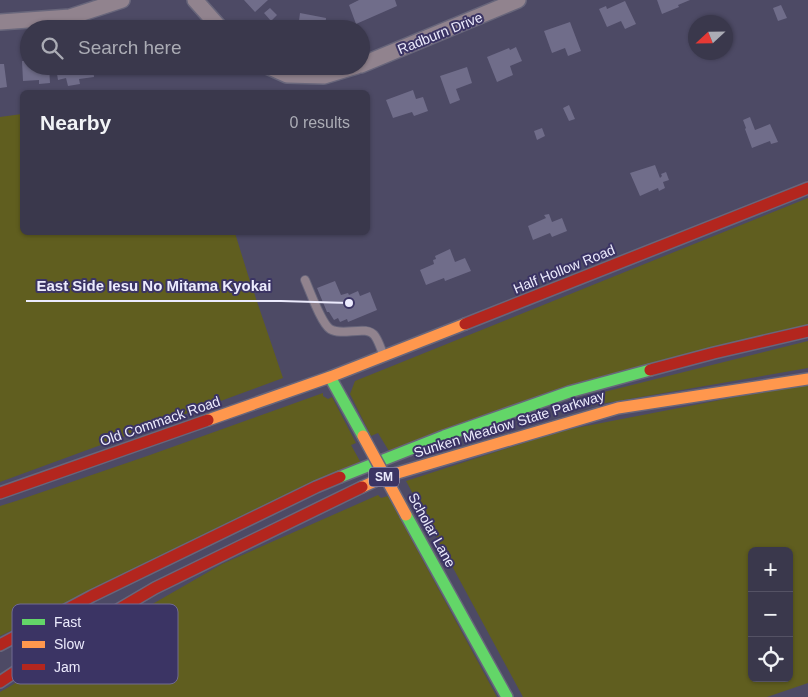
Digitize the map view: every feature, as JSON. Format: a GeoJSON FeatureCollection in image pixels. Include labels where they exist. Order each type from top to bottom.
{"type":"FeatureCollection","features":[{"type":"Feature","properties":{"kind":"main road","name":"Half Hollow Road"},"geometry":{"type":"LineString","coordinates":[[330,377],[808,188]]}},
{"type":"Feature","properties":{"kind":"main road","name":"Sunken Meadow State Parkway"},"geometry":{"type":"LineString","coordinates":[[78,604],[316,487],[444,436],[569,392],[714,353],[808,331]]}},
{"type":"Feature","properties":{"kind":"main road","name":"Scholar Lane"},"geometry":{"type":"LineString","coordinates":[[330,377],[507,697]]}},
{"type":"Feature","properties":{"kind":"main road","name":"Old Commack Road"},"geometry":{"type":"LineString","coordinates":[[0,493],[330,377]]}},
{"type":"Feature","properties":{"kind":"main road","name":"Sunken Meadow State Parkway"},"geometry":{"type":"LineString","coordinates":[[129,604],[156,588],[384,477],[618,408],[808,379]]}},
{"type":"Feature","properties":{"kind":"main road","name":"Sunken Meadow State Parkway"},"geometry":{"type":"LineString","coordinates":[[0,645],[12,639]]}},
{"type":"Feature","properties":{"kind":"main road","name":"Sunken Meadow State Parkway"},"geometry":{"type":"LineString","coordinates":[[0,682],[12,674]]}},
{"type":"Feature","properties":{"kind":"street"},"geometry":{"type":"LineString","coordinates":[[28,20],[70,17],[122,0]]}},
{"type":"Feature","properties":{"kind":"street"},"geometry":{"type":"LineString","coordinates":[[195,0],[213,20]]}},
{"type":"Feature","properties":{"kind":"street","name":"Radburn Drive"},"geometry":{"type":"LineString","coordinates":[[370,61],[518,0]]}},
{"type":"Feature","properties":{"kind":"street"},"geometry":{"type":"LineString","coordinates":[[0,22],[20,21]]}},
{"type":"Feature","properties":{"kind":"street"},"geometry":{"type":"LineString","coordinates":[[287,75],[327,75]]}},
{"type":"Feature","properties":{"kind":"lane"},"geometry":{"type":"LineString","coordinates":[[305,280],[322,318],[329,328],[337,332],[368,331],[375,335],[384,356]]}},
{"type":"Feature","properties":{"kind":"shaded area"},"geometry":{"type":"Polygon","coordinates":[[[20,114],[20,235],[236,235],[283,378],[0,482],[0,117],[20,114]]]}},
{"type":"Feature","properties":{"kind":"shaded area"},"geometry":{"type":"Polygon","coordinates":[[[808,198],[808,325],[389,451],[378,433],[371,436],[350,394],[355,381],[808,198]]]}},
{"type":"Feature","properties":{"kind":"shaded area"},"geometry":{"type":"Polygon","coordinates":[[[808,341],[808,368],[583,407],[580,398],[808,341]]]}},
{"type":"Feature","properties":{"kind":"shaded area"},"geometry":{"type":"Polygon","coordinates":[[[808,383],[808,683],[767,697],[523,697],[406,481],[560,431],[808,383]]]}},
{"type":"Feature","properties":{"kind":"shaded area"},"geometry":{"type":"Polygon","coordinates":[[[323,393],[323,396],[328,399],[332,397],[356,443],[351,445],[361,463],[67,604],[12,604],[12,630],[0,636],[0,506],[323,393]]]}},
{"type":"Feature","properties":{"kind":"shaded area"},"geometry":{"type":"Polygon","coordinates":[[[378,495],[381,498],[388,496],[497,697],[0,697],[0,692],[14,684],[178,684],[178,604],[153,604],[222,564],[378,495]]]}},
{"type":"Feature","properties":{"kind":"building"},"geometry":{"type":"Polygon","coordinates":[[[244,0],[268,0],[255,12],[244,0]]]}},
{"type":"Feature","properties":{"kind":"building"},"geometry":{"type":"Polygon","coordinates":[[[359,0],[395,0],[397,6],[365,20],[355,20],[349,5],[359,0]]]}},
{"type":"Feature","properties":{"kind":"building"},"geometry":{"type":"Polygon","coordinates":[[[657,0],[690,0],[662,14],[657,0]]]}},
{"type":"Feature","properties":{"kind":"building"},"geometry":{"type":"Polygon","coordinates":[[[625,1],[636,24],[625,29],[621,21],[607,27],[599,9],[606,6],[607,9],[625,1]]]}},
{"type":"Feature","properties":{"kind":"building"},"geometry":{"type":"Polygon","coordinates":[[[781,5],[787,18],[778,21],[773,8],[781,5]]]}},
{"type":"Feature","properties":{"kind":"building"},"geometry":{"type":"Polygon","coordinates":[[[270,8],[277,15],[270,20],[264,13],[270,8]]]}},
{"type":"Feature","properties":{"kind":"building"},"geometry":{"type":"Polygon","coordinates":[[[300,13],[326,18],[326,20],[299,20],[300,13]]]}},
{"type":"Feature","properties":{"kind":"building"},"geometry":{"type":"Polygon","coordinates":[[[570,22],[581,51],[568,56],[565,48],[552,53],[544,31],[570,22]]]}},
{"type":"Feature","properties":{"kind":"building"},"geometry":{"type":"Polygon","coordinates":[[[516,47],[522,61],[510,66],[513,75],[497,82],[487,57],[516,47]]]}},
{"type":"Feature","properties":{"kind":"building"},"geometry":{"type":"Polygon","coordinates":[[[0,64],[4,64],[7,87],[0,88],[0,64]]]}},
{"type":"Feature","properties":{"kind":"building"},"geometry":{"type":"Polygon","coordinates":[[[467,67],[472,83],[456,89],[460,100],[450,104],[440,76],[467,67]]]}},
{"type":"Feature","properties":{"kind":"building"},"geometry":{"type":"Polygon","coordinates":[[[23,75],[50,75],[50,83],[39,84],[39,80],[23,81],[23,75]]]}},
{"type":"Feature","properties":{"kind":"building"},"geometry":{"type":"Polygon","coordinates":[[[57,75],[94,75],[94,77],[79,79],[80,84],[68,86],[66,78],[58,80],[57,75]]]}},
{"type":"Feature","properties":{"kind":"building"},"geometry":{"type":"Polygon","coordinates":[[[413,90],[416,99],[423,97],[428,111],[414,116],[412,112],[393,118],[386,100],[413,90]]]}},
{"type":"Feature","properties":{"kind":"building"},"geometry":{"type":"Polygon","coordinates":[[[569,105],[575,119],[569,121],[563,108],[569,105]]]}},
{"type":"Feature","properties":{"kind":"building"},"geometry":{"type":"Polygon","coordinates":[[[750,117],[755,130],[770,124],[778,142],[771,144],[770,141],[752,148],[743,120],[750,117]]]}},
{"type":"Feature","properties":{"kind":"building"},"geometry":{"type":"Polygon","coordinates":[[[542,128],[545,136],[537,140],[534,131],[542,128]]]}},
{"type":"Feature","properties":{"kind":"building"},"geometry":{"type":"Polygon","coordinates":[[[655,165],[660,178],[661,174],[666,172],[669,180],[663,182],[665,188],[659,191],[658,188],[640,196],[630,173],[655,165]]]}},
{"type":"Feature","properties":{"kind":"building"},"geometry":{"type":"Polygon","coordinates":[[[549,214],[552,222],[562,218],[567,231],[552,237],[550,233],[533,240],[528,226],[546,218],[544,215],[549,214]]]}},
{"type":"Feature","properties":{"kind":"building"},"geometry":{"type":"Polygon","coordinates":[[[450,249],[455,262],[465,258],[471,271],[445,281],[444,278],[426,285],[420,270],[434,264],[435,256],[450,249]]]}},
{"type":"Feature","properties":{"kind":"building"},"geometry":{"type":"Polygon","coordinates":[[[335,281],[341,295],[348,293],[349,295],[358,291],[360,296],[370,292],[377,310],[348,322],[347,319],[340,322],[338,318],[334,320],[329,312],[327,312],[317,288],[335,281]]]}},
{"type":"Feature","properties":{"kind":"traffic: fast"},"geometry":{"type":"LineString","coordinates":[[340,477],[444,436],[569,392],[650,370]]}},
{"type":"Feature","properties":{"kind":"traffic: fast"},"geometry":{"type":"LineString","coordinates":[[330,377],[363,436]]}},
{"type":"Feature","properties":{"kind":"traffic: fast"},"geometry":{"type":"LineString","coordinates":[[406,515],[507,697]]}},
{"type":"Feature","properties":{"kind":"traffic: slow"},"geometry":{"type":"LineString","coordinates":[[208,420],[330,377],[465,324]]}},
{"type":"Feature","properties":{"kind":"traffic: slow"},"geometry":{"type":"LineString","coordinates":[[362,487],[384,477],[618,408],[808,379]]}},
{"type":"Feature","properties":{"kind":"traffic: slow"},"geometry":{"type":"LineString","coordinates":[[363,436],[406,515]]}},
{"type":"Feature","properties":{"kind":"traffic: jam"},"geometry":{"type":"LineString","coordinates":[[465,324],[808,188]]}},
{"type":"Feature","properties":{"kind":"traffic: jam"},"geometry":{"type":"LineString","coordinates":[[650,370],[808,331]]}},
{"type":"Feature","properties":{"kind":"traffic: jam"},"geometry":{"type":"LineString","coordinates":[[0,493],[208,420]]}},
{"type":"Feature","properties":{"kind":"traffic: jam"},"geometry":{"type":"LineString","coordinates":[[77,604],[340,477]]}},
{"type":"Feature","properties":{"kind":"traffic: jam"},"geometry":{"type":"LineString","coordinates":[[128,604],[155,588],[362,487]]}},
{"type":"Feature","properties":{"kind":"traffic: jam"},"geometry":{"type":"LineString","coordinates":[[0,645],[12,639]]}},
{"type":"Feature","properties":{"kind":"traffic: jam"},"geometry":{"type":"LineString","coordinates":[[0,682],[12,674]]}},
{"type":"Feature","properties":{"kind":"place","name":"East Side Iesu No Mitama Kyokai"},"geometry":{"type":"Point","coordinates":[349,303]}}]}
